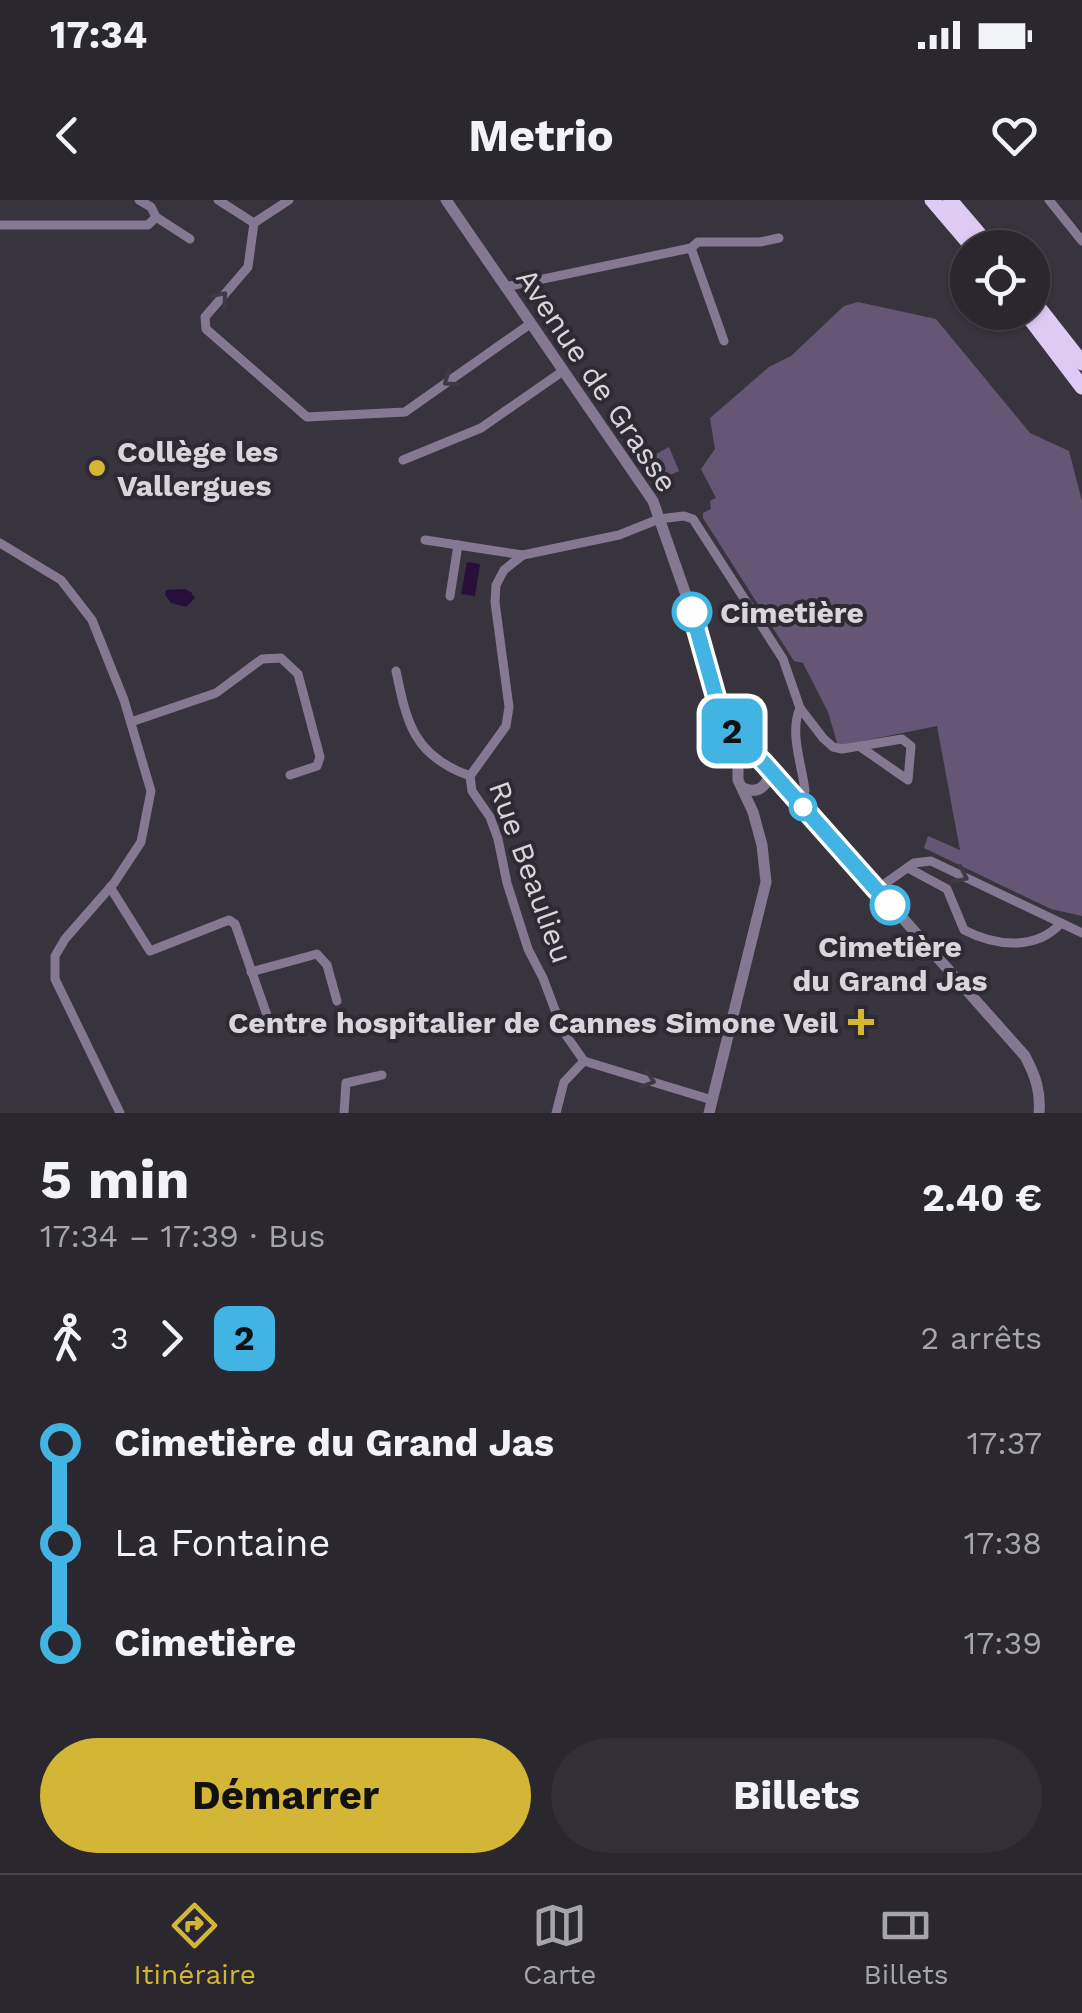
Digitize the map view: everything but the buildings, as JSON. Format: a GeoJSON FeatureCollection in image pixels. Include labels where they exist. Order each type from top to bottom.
{"type":"FeatureCollection","features":[{"type":"Feature","properties":{"kind":"highway"},"geometry":{"type":"LineString","coordinates":[[932,200],[958,230]]}},
{"type":"Feature","properties":{"kind":"highway"},"geometry":{"type":"LineString","coordinates":[[950,200],[975,230]]}},
{"type":"Feature","properties":{"kind":"highway"},"geometry":{"type":"LineString","coordinates":[[1050,322],[1082,363]]}},
{"type":"Feature","properties":{"kind":"highway"},"geometry":{"type":"LineString","coordinates":[[1039,330],[1082,387]]}},
{"type":"Feature","properties":{"kind":"street"},"geometry":{"type":"LineString","coordinates":[[139,200],[151,208],[156,218],[190,239]]}},
{"type":"Feature","properties":{"kind":"street"},"geometry":{"type":"LineString","coordinates":[[218,200],[254,223]]}},
{"type":"Feature","properties":{"kind":"street"},"geometry":{"type":"LineString","coordinates":[[289,200],[254,223],[248,267],[204,322],[206,329],[307,417],[405,412],[530,324]]}},
{"type":"Feature","properties":{"kind":"street","name":"Avenue de Grasse"},"geometry":{"type":"LineString","coordinates":[[446,200],[653,501],[692,612],[723,722],[1025,1056],[1036,1076],[1040,1113]]}},
{"type":"Feature","properties":{"kind":"street"},"geometry":{"type":"LineString","coordinates":[[1049,200],[1082,241]]}},
{"type":"Feature","properties":{"kind":"street"},"geometry":{"type":"LineString","coordinates":[[0,225],[148,225],[156,218]]}},
{"type":"Feature","properties":{"kind":"street"},"geometry":{"type":"LineString","coordinates":[[505,287],[691,248],[698,242],[760,242],[780,238]]}},
{"type":"Feature","properties":{"kind":"street"},"geometry":{"type":"LineString","coordinates":[[691,248],[724,342]]}},
{"type":"Feature","properties":{"kind":"street"},"geometry":{"type":"LineString","coordinates":[[403,460],[482,428],[563,372]]}},
{"type":"Feature","properties":{"kind":"street"},"geometry":{"type":"LineString","coordinates":[[425,540],[523,555],[619,535],[659,518],[684,516],[698,526],[784,659],[800,708],[833,747],[902,740],[911,746],[908,780],[860,746]]}},
{"type":"Feature","properties":{"kind":"street"},"geometry":{"type":"LineString","coordinates":[[0,543],[62,580],[92,620],[131,722],[151,791],[141,842],[55,956],[55,979],[120,1113]]}},
{"type":"Feature","properties":{"kind":"street"},"geometry":{"type":"LineString","coordinates":[[450,596],[458,545]]}},
{"type":"Feature","properties":{"kind":"street","name":"Rue Beaulieu"},"geometry":{"type":"LineString","coordinates":[[523,555],[504,570],[496,585],[508,707],[506,726],[470,776],[472,791],[498,839],[507,884],[528,949],[563,1032],[584,1062]]}},
{"type":"Feature","properties":{"kind":"street"},"geometry":{"type":"LineString","coordinates":[[131,722],[216,693],[262,659],[282,658],[298,674],[320,757],[317,766],[290,775]]}},
{"type":"Feature","properties":{"kind":"street"},"geometry":{"type":"LineString","coordinates":[[396,671],[410,729],[425,752],[470,776]]}},
{"type":"Feature","properties":{"kind":"street"},"geometry":{"type":"LineString","coordinates":[[795,798],[805,791],[795,720],[800,708]]}},
{"type":"Feature","properties":{"kind":"street"},"geometry":{"type":"LineString","coordinates":[[723,722],[739,766]]}},
{"type":"Feature","properties":{"kind":"street"},"geometry":{"type":"LineString","coordinates":[[556,1113],[564,1082],[584,1062],[710,1106],[766,882],[753,812],[736,776],[739,766],[747,760],[762,762],[769,774],[753,812]]}},
{"type":"Feature","properties":{"kind":"street"},"geometry":{"type":"LineString","coordinates":[[743,788],[762,787]]}},
{"type":"Feature","properties":{"kind":"street","name":"Avenue de Grasse"},"geometry":{"type":"LineString","coordinates":[[762,787],[795,798]]}},
{"type":"Feature","properties":{"kind":"street"},"geometry":{"type":"LineString","coordinates":[[876,890],[914,863],[931,861],[1082,933]]}},
{"type":"Feature","properties":{"kind":"street"},"geometry":{"type":"LineString","coordinates":[[908,868],[947,889],[961,925],[972,934],[1016,945],[1041,939],[1062,923]]}},
{"type":"Feature","properties":{"kind":"street"},"geometry":{"type":"LineString","coordinates":[[110,887],[150,951],[229,920],[235,924],[269,1022]]}},
{"type":"Feature","properties":{"kind":"street"},"geometry":{"type":"LineString","coordinates":[[251,972],[317,954],[327,966],[337,1000]]}},
{"type":"Feature","properties":{"kind":"street"},"geometry":{"type":"LineString","coordinates":[[344,1113],[346,1083],[382,1075]]}},
{"type":"Feature","properties":{"kind":"shaded area","name":"Cimetière du Grand Jas"},"geometry":{"type":"Polygon","coordinates":[[[858,302],[936,319],[1030,433],[1069,451],[1082,501],[1082,916],[1051,909],[924,848],[928,836],[960,850],[937,726],[838,746],[828,712],[803,663],[794,661],[703,518],[703,513],[711,509],[710,501],[716,498],[701,469],[715,449],[710,418],[769,367],[791,356],[844,306],[858,302]]]}},
{"type":"Feature","properties":{"kind":"shaded area"},"geometry":{"type":"Polygon","coordinates":[[[669,447],[679,471],[655,482],[643,461],[669,447]]]}},
{"type":"Feature","properties":{"kind":"shaded area"},"geometry":{"type":"Polygon","coordinates":[[[467,562],[480,564],[475,596],[461,594],[467,562]]]}},
{"type":"Feature","properties":{"kind":"shaded area"},"geometry":{"type":"Polygon","coordinates":[[[185,589],[195,598],[186,607],[171,603],[165,595],[166,590],[185,589]]]}},
{"type":"Feature","properties":{"kind":"bus line","name":"2"},"geometry":{"type":"LineString","coordinates":[[692,612],[723,722],[890,905]]}},
{"type":"Feature","properties":{"kind":"place","name":"Collège les Vallergues"},"geometry":{"type":"Point","coordinates":[97,468]}},
{"type":"Feature","properties":{"kind":"place","name":"Cimetière"},"geometry":{"type":"Point","coordinates":[692,612]}},
{"type":"Feature","properties":{"kind":"place","name":"Cimetière du Grand Jas"},"geometry":{"type":"Point","coordinates":[890,905]}},
{"type":"Feature","properties":{"kind":"place","name":"Centre hospitalier de Cannes Simone Veil"},"geometry":{"type":"Point","coordinates":[861,1022]}}]}
